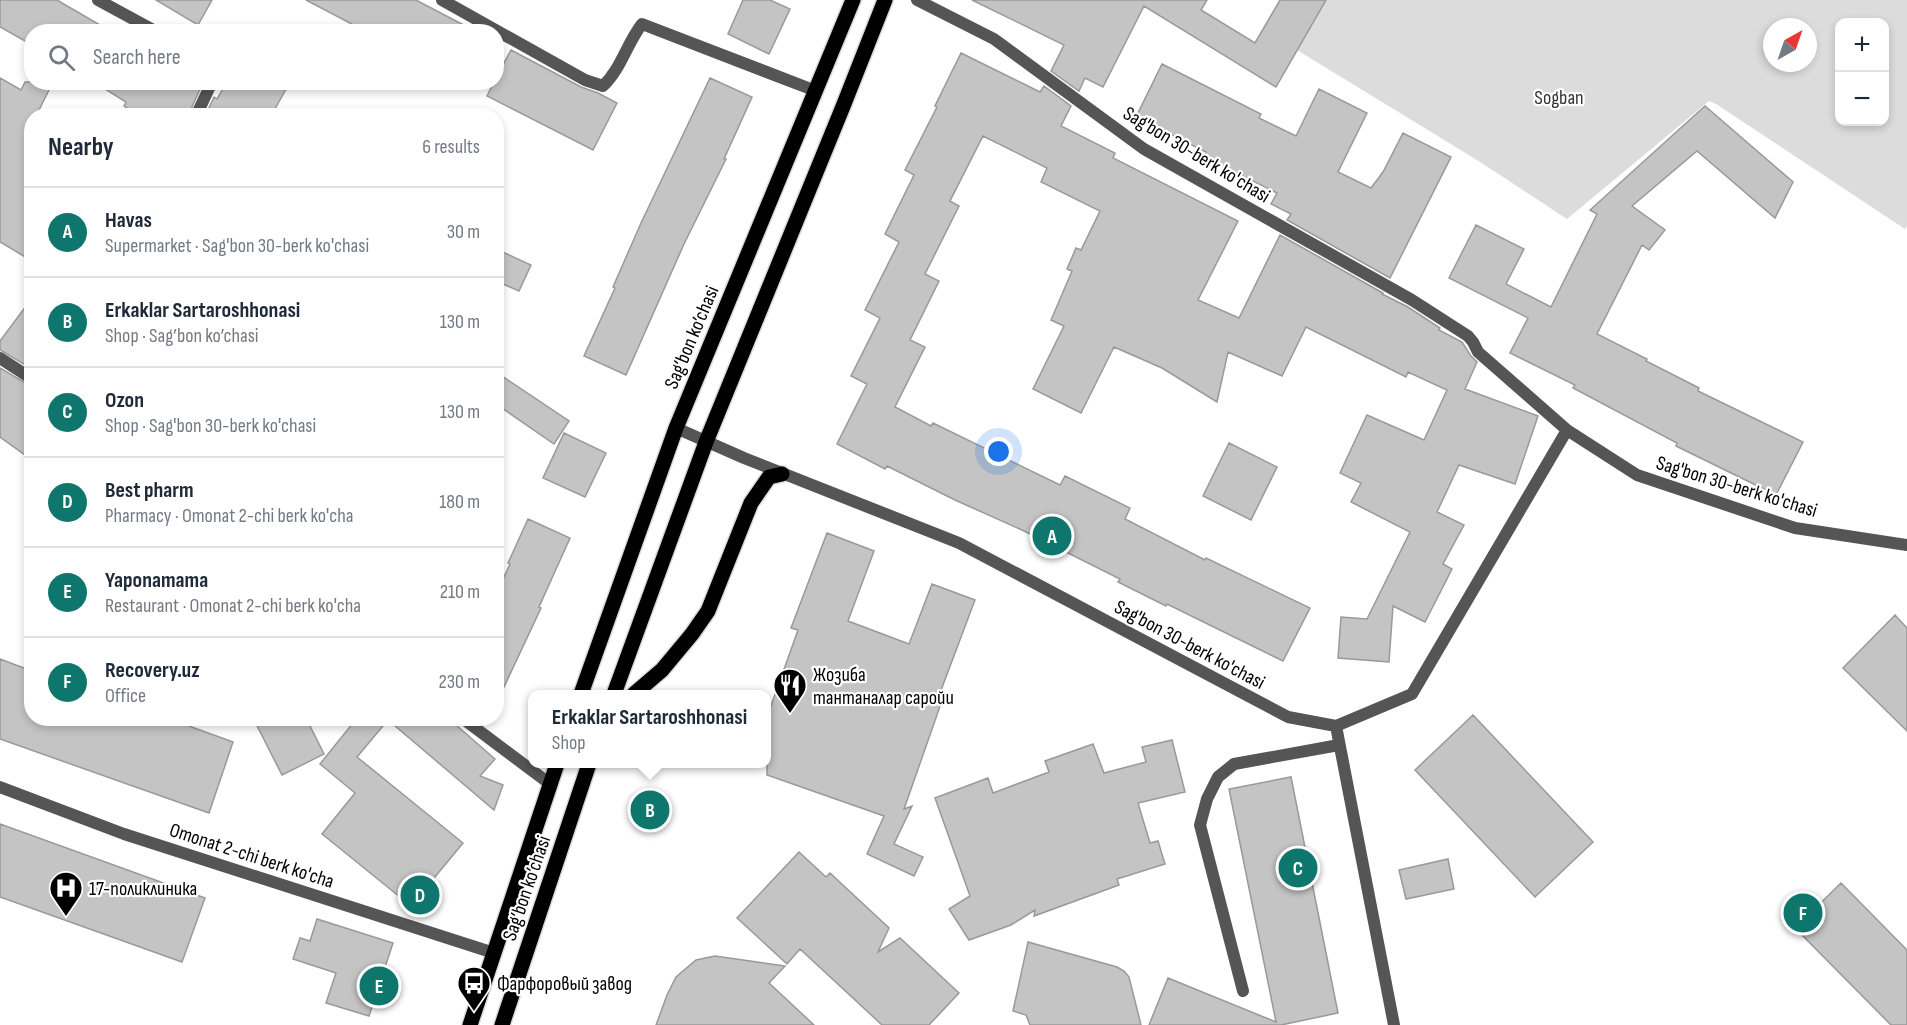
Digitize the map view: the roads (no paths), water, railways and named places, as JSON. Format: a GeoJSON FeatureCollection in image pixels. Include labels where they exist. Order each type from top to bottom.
{"type":"FeatureCollection","features":[{"type":"Feature","properties":{"kind":"main road","name":"Sag’bon ko’chasi"},"geometry":{"type":"LineString","coordinates":[[582,690],[676,428],[853,0]]}},
{"type":"Feature","properties":{"kind":"main road"},"geometry":{"type":"LineString","coordinates":[[615,690],[706,442],[885,0]]}},
{"type":"Feature","properties":{"kind":"main road"},"geometry":{"type":"LineString","coordinates":[[639,690],[662,670],[708,611],[751,503],[769,477],[782,474]]}},
{"type":"Feature","properties":{"kind":"main road","name":"Sag’bon ko’chasi"},"geometry":{"type":"LineString","coordinates":[[470,1025],[556,768]]}},
{"type":"Feature","properties":{"kind":"main road","name":"Sag’bon ko’chasi"},"geometry":{"type":"LineString","coordinates":[[502,1025],[588,768]]}},
{"type":"Feature","properties":{"kind":"street"},"geometry":{"type":"LineString","coordinates":[[98,0],[142,24]]}},
{"type":"Feature","properties":{"kind":"street"},"geometry":{"type":"LineString","coordinates":[[442,0],[485,24]]}},
{"type":"Feature","properties":{"kind":"street","name":"Sag'bon 30-berk ko'chasi"},"geometry":{"type":"LineString","coordinates":[[917,0],[994,39],[1144,149],[1412,300],[1468,336],[1478,352],[1567,430],[1637,475],[1795,528],[1907,545]]}},
{"type":"Feature","properties":{"kind":"street"},"geometry":{"type":"LineString","coordinates":[[504,35],[585,80],[603,86],[612,78],[634,34],[642,24],[816,91]]}},
{"type":"Feature","properties":{"kind":"street"},"geometry":{"type":"LineString","coordinates":[[200,108],[208,90]]}},
{"type":"Feature","properties":{"kind":"street"},"geometry":{"type":"LineString","coordinates":[[0,358],[24,374]]}},
{"type":"Feature","properties":{"kind":"street","name":"Sag'bon 30-berk ko'chasi"},"geometry":{"type":"LineString","coordinates":[[676,428],[782,474],[959,543],[1288,717],[1336,726]]}},
{"type":"Feature","properties":{"kind":"street"},"geometry":{"type":"LineString","coordinates":[[1394,1025],[1336,726],[1412,694],[1567,430]]}},
{"type":"Feature","properties":{"kind":"street"},"geometry":{"type":"LineString","coordinates":[[473,726],[528,768]]}},
{"type":"Feature","properties":{"kind":"street"},"geometry":{"type":"LineString","coordinates":[[1243,990],[1200,825],[1207,799],[1218,777],[1234,764],[1339,745]]}},
{"type":"Feature","properties":{"kind":"street"},"geometry":{"type":"LineString","coordinates":[[529,768],[550,784]]}},
{"type":"Feature","properties":{"kind":"street","name":"Omonat 2-chi berk ko'cha"},"geometry":{"type":"LineString","coordinates":[[0,787],[124,834],[494,953]]}},
{"type":"Feature","properties":{"kind":"place","name":"Havas"},"geometry":{"type":"Point","coordinates":[1052,536]}},
{"type":"Feature","properties":{"kind":"place","name":"Жозиба тантаналар саройи"},"geometry":{"type":"Point","coordinates":[790,714]}},
{"type":"Feature","properties":{"kind":"place","name":"Erkaklar Sartaroshhonasi"},"geometry":{"type":"Point","coordinates":[650,810]}},
{"type":"Feature","properties":{"kind":"place","name":"Ozon"},"geometry":{"type":"Point","coordinates":[1298,868]}},
{"type":"Feature","properties":{"kind":"place","name":"Best pharm"},"geometry":{"type":"Point","coordinates":[420,895]}},
{"type":"Feature","properties":{"kind":"place","name":"Recovery.uz"},"geometry":{"type":"Point","coordinates":[1803,913]}},
{"type":"Feature","properties":{"kind":"place","name":"17-поликлиника"},"geometry":{"type":"Point","coordinates":[66,917]}},
{"type":"Feature","properties":{"kind":"place","name":"Yaponamama"},"geometry":{"type":"Point","coordinates":[379,986]}},
{"type":"Feature","properties":{"kind":"place","name":"Фарфоровый завод"},"geometry":{"type":"Point","coordinates":[474,1012]}},
{"type":"Feature","properties":{"kind":"park label","name":"Sogban"},"geometry":{"type":"Point","coordinates":[1559,97]}}]}
